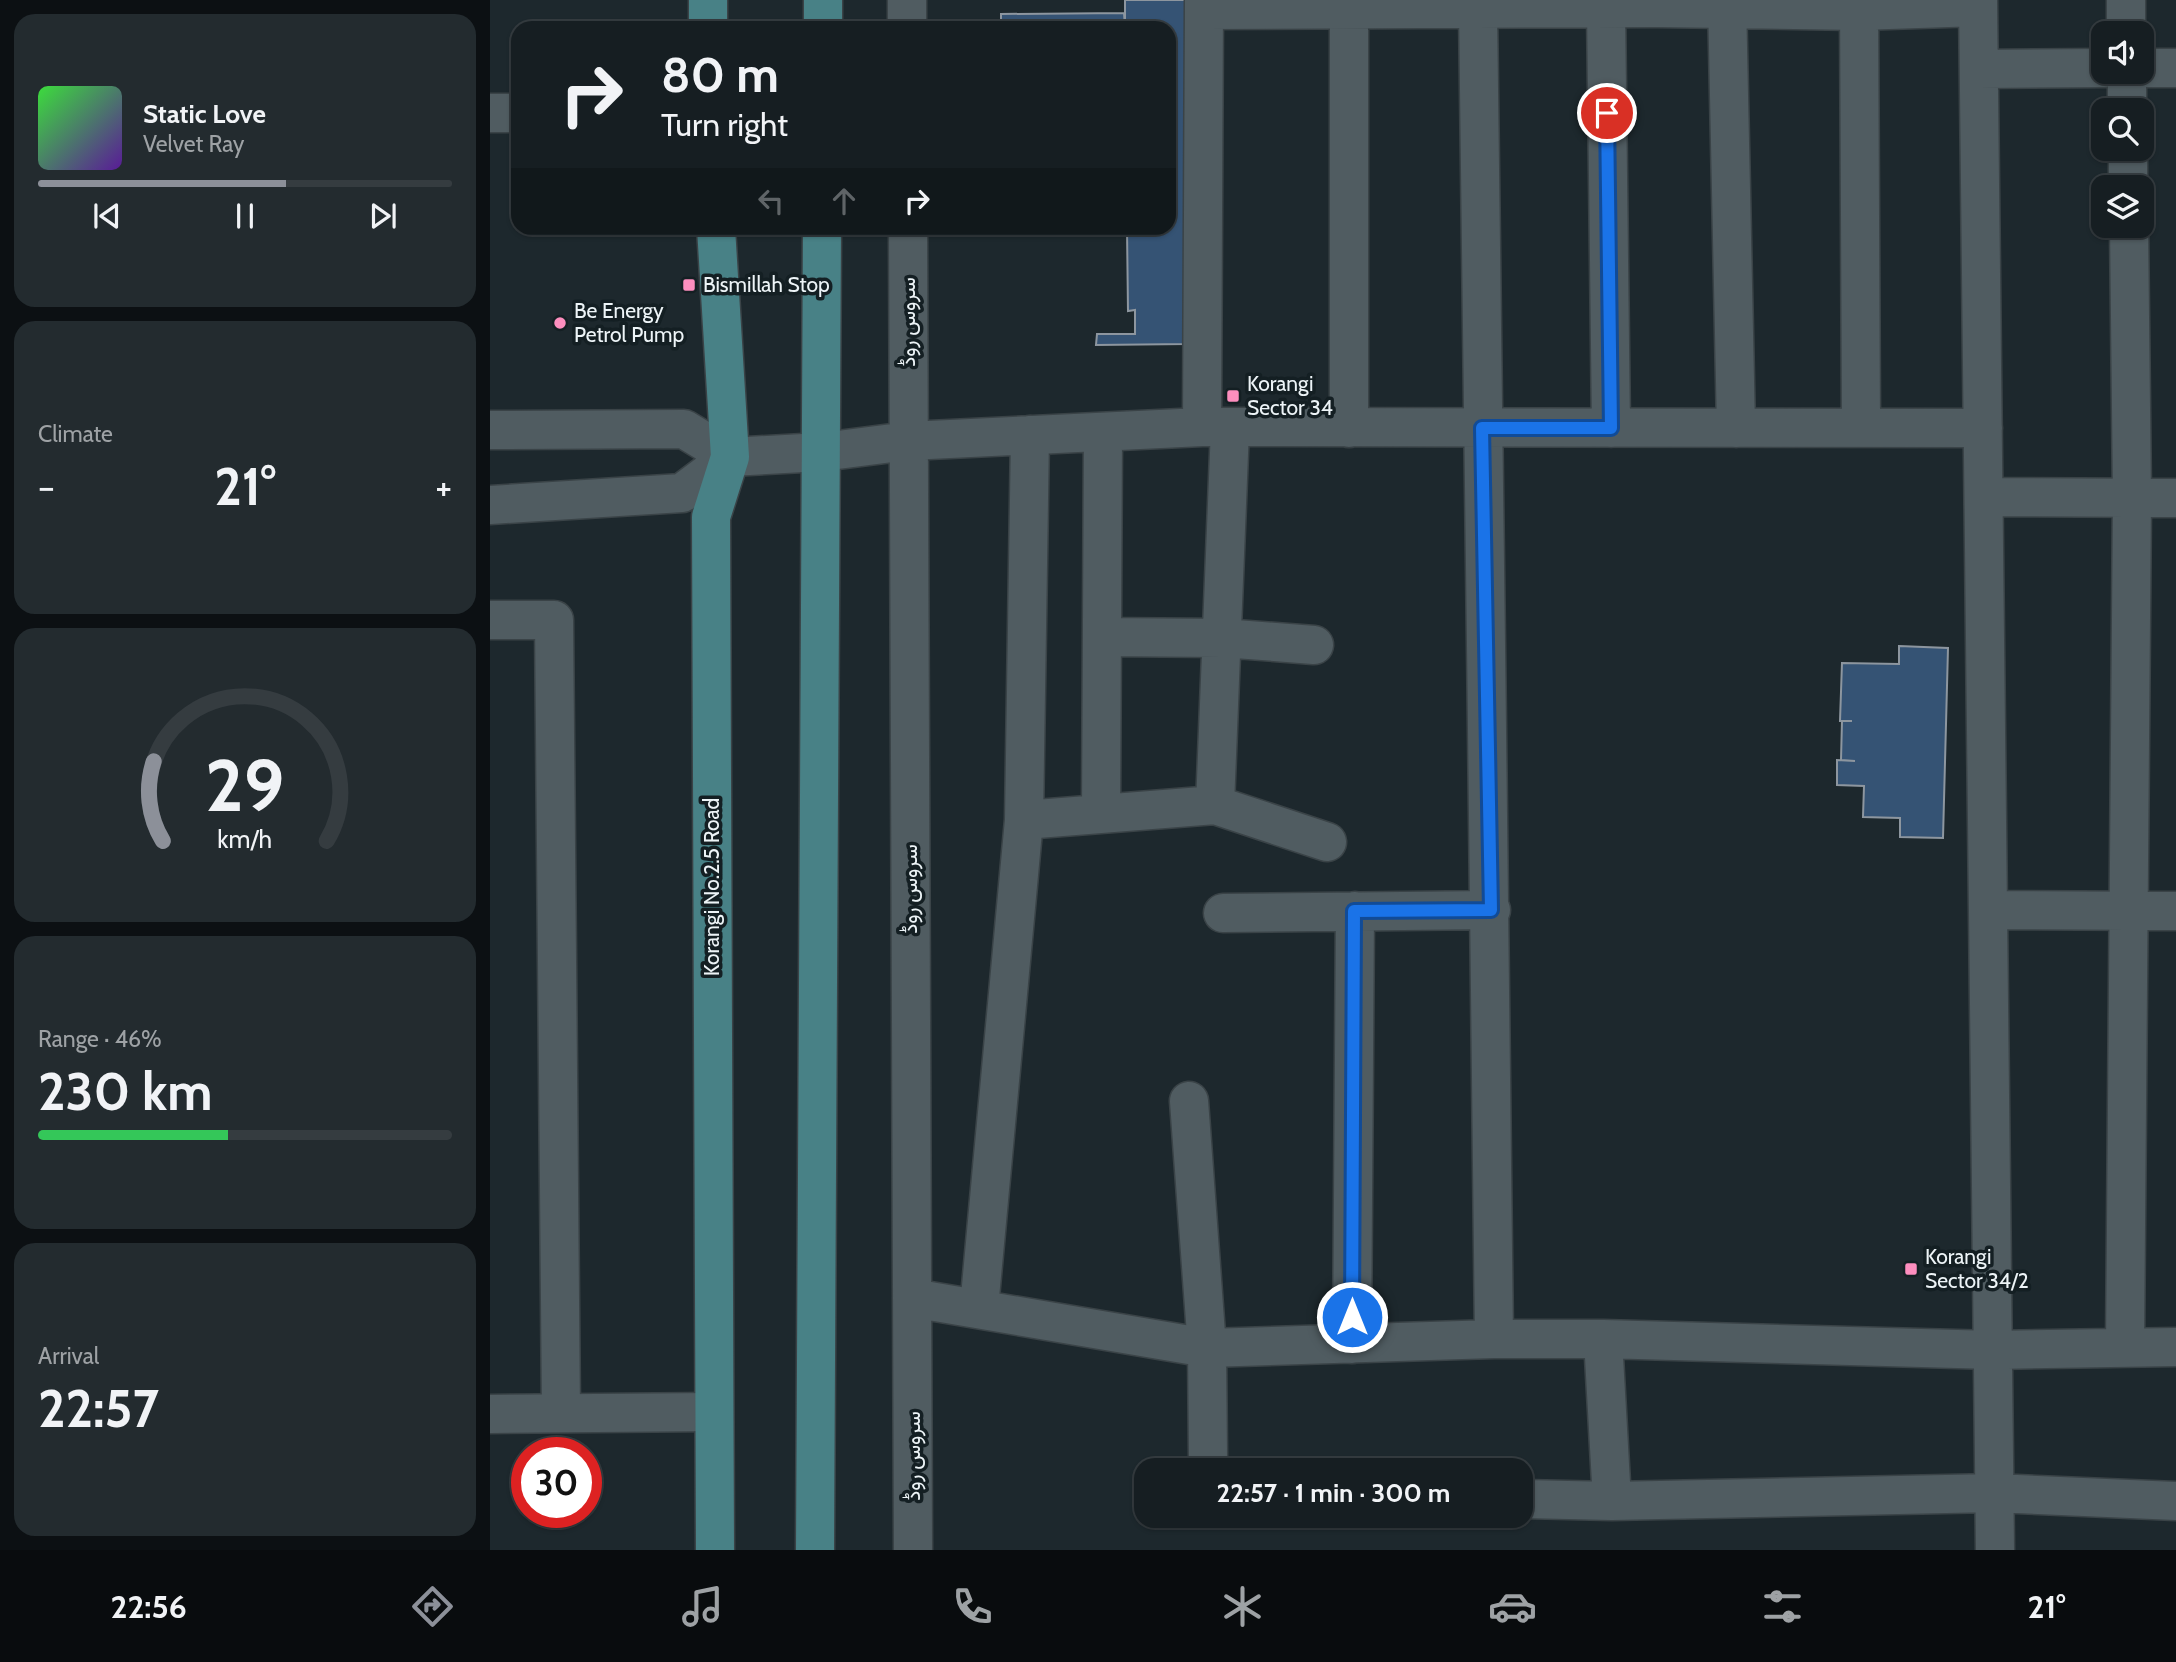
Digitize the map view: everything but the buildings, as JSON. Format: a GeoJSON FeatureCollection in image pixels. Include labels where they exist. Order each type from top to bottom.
{"type":"FeatureCollection","features":[{"type":"Feature","properties":{"kind":"main road"},"geometry":{"type":"LineString","coordinates":[[708,0],[708,21]]}},
{"type":"Feature","properties":{"kind":"main road"},"geometry":{"type":"LineString","coordinates":[[823,0],[823,21]]}},
{"type":"Feature","properties":{"kind":"main road","name":"Korangi No.2.5 Road"},"geometry":{"type":"LineString","coordinates":[[715,1550],[711,517],[730,457],[716,235]]}},
{"type":"Feature","properties":{"kind":"main road"},"geometry":{"type":"LineString","coordinates":[[815,1550],[822,235]]}},
{"type":"Feature","properties":{"kind":"street"},"geometry":{"type":"LineString","coordinates":[[907,0],[907,21]]}},
{"type":"Feature","properties":{"kind":"street"},"geometry":{"type":"LineString","coordinates":[[2126,0],[2126,21]]}},
{"type":"Feature","properties":{"kind":"street"},"geometry":{"type":"LineString","coordinates":[[1215,805],[1222,638],[1204,5],[1349,9],[1392,4],[1478,9],[1518,4],[1606,8],[1657,4],[1978,3],[1995,1550]]}},
{"type":"Feature","properties":{"kind":"street"},"geometry":{"type":"LineString","coordinates":[[1727,4],[1736,428]]}},
{"type":"Feature","properties":{"kind":"street"},"geometry":{"type":"LineString","coordinates":[[1859,5],[1861,428]]}},
{"type":"Feature","properties":{"kind":"street"},"geometry":{"type":"LineString","coordinates":[[1606,8],[1611,428]]}},
{"type":"Feature","properties":{"kind":"street"},"geometry":{"type":"LineString","coordinates":[[1349,9],[1349,428]]}},
{"type":"Feature","properties":{"kind":"street"},"geometry":{"type":"LineString","coordinates":[[1478,9],[1491,910],[1494,1339]]}},
{"type":"Feature","properties":{"kind":"street"},"geometry":{"type":"LineString","coordinates":[[1979,69],[2091,68]]}},
{"type":"Feature","properties":{"kind":"street"},"geometry":{"type":"LineString","coordinates":[[2154,68],[2176,68]]}},
{"type":"Feature","properties":{"kind":"street"},"geometry":{"type":"LineString","coordinates":[[490,113],[511,113]]}},
{"type":"Feature","properties":{"kind":"street","name":"سروس روڈ"},"geometry":{"type":"LineString","coordinates":[[908,235],[913,1550]]}},
{"type":"Feature","properties":{"kind":"street"},"geometry":{"type":"LineString","coordinates":[[2126,1348],[2132,498],[2129,238]]}},
{"type":"Feature","properties":{"kind":"street"},"geometry":{"type":"LineString","coordinates":[[490,505],[682,493],[730,457],[822,452],[908,441],[1216,428],[1983,428]]}},
{"type":"Feature","properties":{"kind":"street"},"geometry":{"type":"LineString","coordinates":[[490,430],[684,429],[730,457]]}},
{"type":"Feature","properties":{"kind":"street"},"geometry":{"type":"LineString","coordinates":[[1101,814],[1103,432]]}},
{"type":"Feature","properties":{"kind":"street"},"geometry":{"type":"LineString","coordinates":[[979,1308],[1024,820],[1030,435]]}},
{"type":"Feature","properties":{"kind":"street"},"geometry":{"type":"LineString","coordinates":[[1984,497],[2176,498]]}},
{"type":"Feature","properties":{"kind":"street"},"geometry":{"type":"LineString","coordinates":[[490,620],[554,620],[561,1413]]}},
{"type":"Feature","properties":{"kind":"street"},"geometry":{"type":"LineString","coordinates":[[1102,636],[1222,638],[1314,645]]}},
{"type":"Feature","properties":{"kind":"street"},"geometry":{"type":"LineString","coordinates":[[1024,820],[1215,805],[1327,842]]}},
{"type":"Feature","properties":{"kind":"street"},"geometry":{"type":"LineString","coordinates":[[1223,913],[1491,910]]}},
{"type":"Feature","properties":{"kind":"street"},"geometry":{"type":"LineString","coordinates":[[1988,910],[2176,911]]}},
{"type":"Feature","properties":{"kind":"street"},"geometry":{"type":"LineString","coordinates":[[1352,1344],[1354,911]]}},
{"type":"Feature","properties":{"kind":"street"},"geometry":{"type":"LineString","coordinates":[[1189,1101],[1207,1348],[1208,1458]]}},
{"type":"Feature","properties":{"kind":"street"},"geometry":{"type":"LineString","coordinates":[[912,1298],[1207,1348],[1494,1339],[1603,1339],[1993,1350],[2176,1347]]}},
{"type":"Feature","properties":{"kind":"street"},"geometry":{"type":"LineString","coordinates":[[1603,1339],[1612,1501]]}},
{"type":"Feature","properties":{"kind":"street"},"geometry":{"type":"LineString","coordinates":[[490,1414],[714,1412]]}},
{"type":"Feature","properties":{"kind":"street"},"geometry":{"type":"LineString","coordinates":[[1533,1499],[1612,1501],[1994,1493],[2176,1501]]}},
{"type":"Feature","properties":{"kind":"place","name":"Bismillah Stop"},"geometry":{"type":"Point","coordinates":[689,285]}},
{"type":"Feature","properties":{"kind":"place","name":"Be Energy Petrol Pump"},"geometry":{"type":"Point","coordinates":[560,323]}},
{"type":"Feature","properties":{"kind":"place","name":"Korangi Sector 34"},"geometry":{"type":"Point","coordinates":[1233,396]}},
{"type":"Feature","properties":{"kind":"place","name":"Korangi Sector 34/2"},"geometry":{"type":"Point","coordinates":[1911,1269]}},
{"type":"Feature","properties":{"kind":"route"},"geometry":{"type":"LineString","coordinates":[[1352,1317],[1354,911],[1491,910],[1482,428],[1611,428],[1607,113]]}}]}
